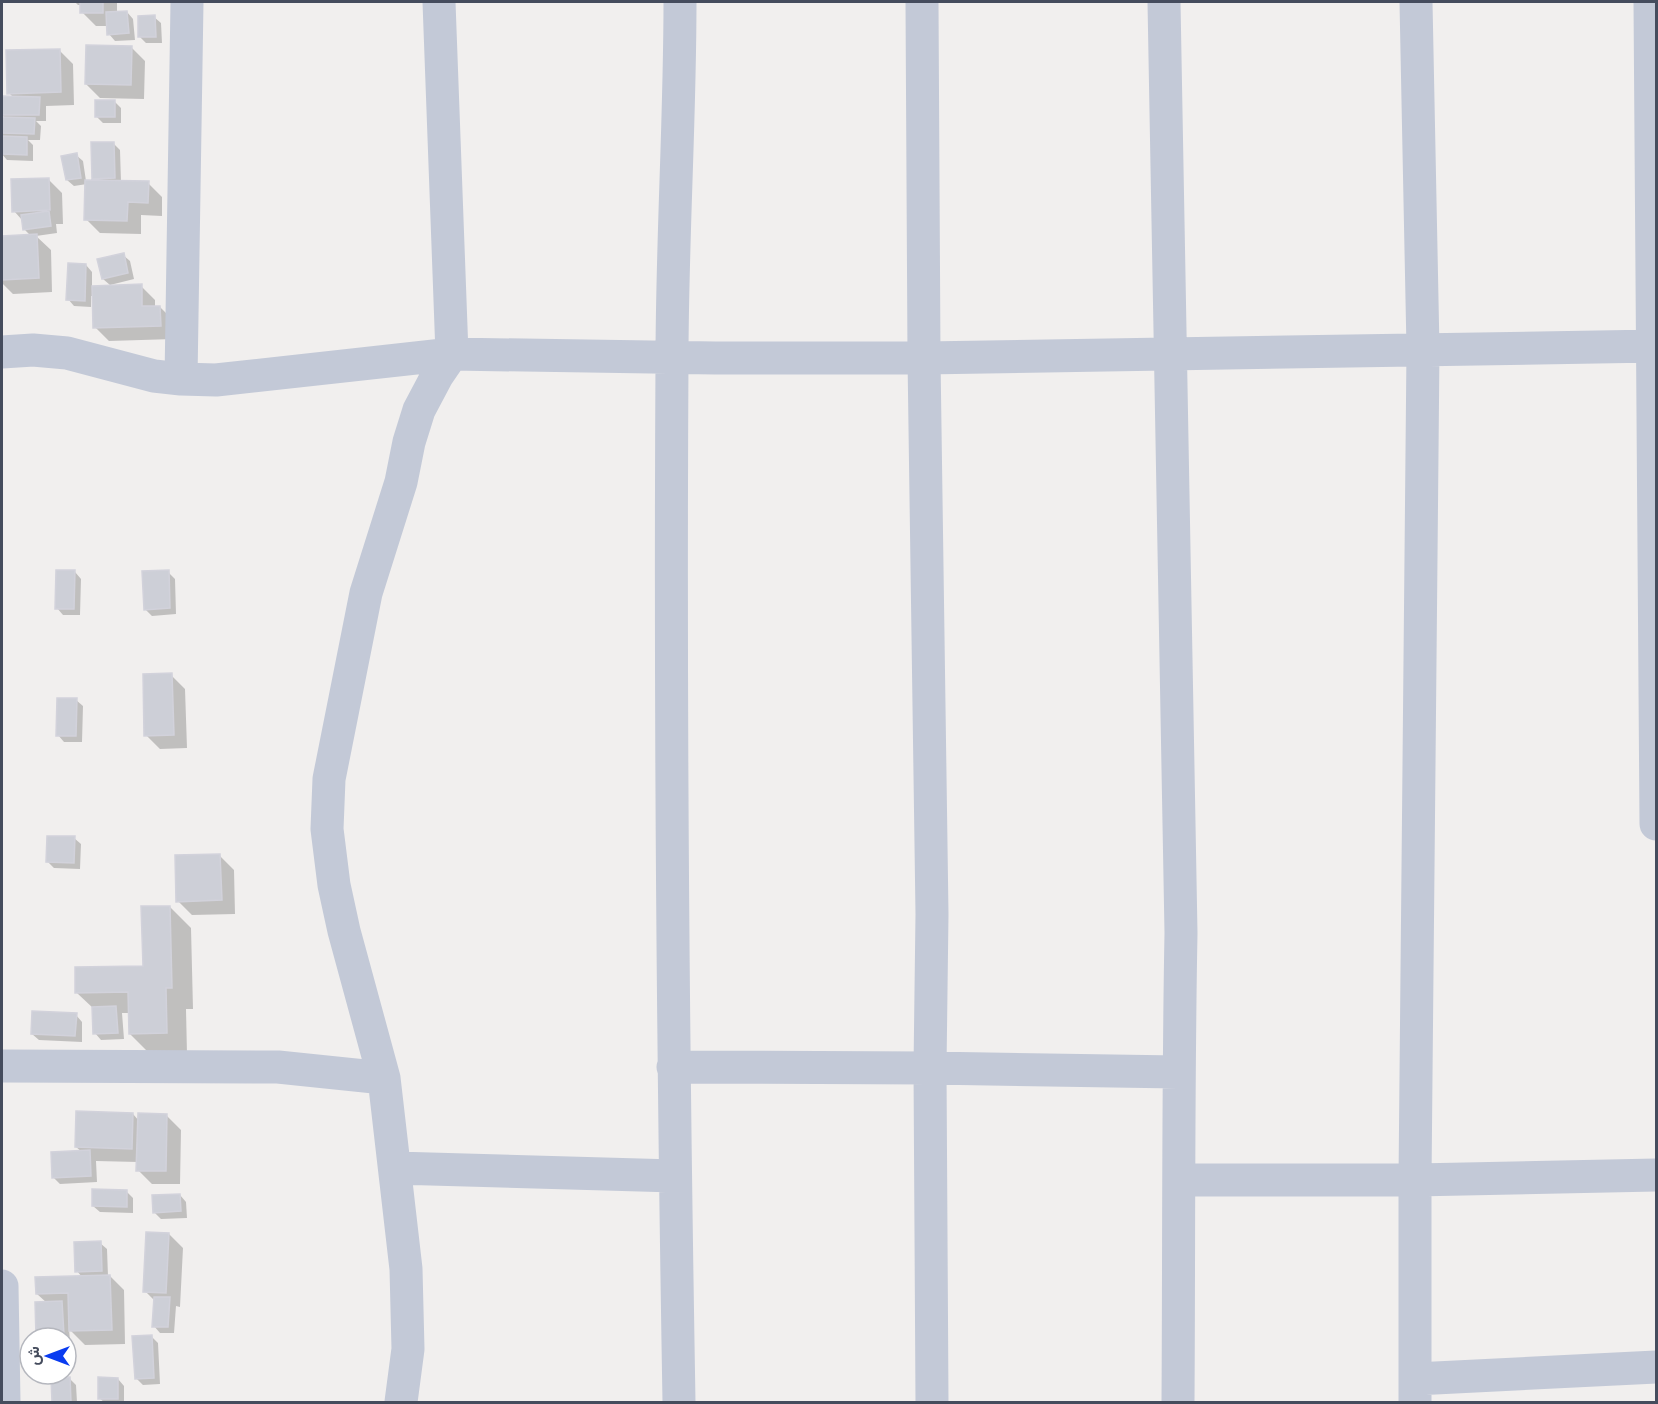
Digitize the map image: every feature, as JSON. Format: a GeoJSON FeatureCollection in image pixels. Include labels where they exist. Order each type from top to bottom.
{"type":"FeatureCollection","features":[{"type":"Feature","properties":{"kind":"street"},"geometry":{"type":"LineString","coordinates":[[181,380],[187,2]]}},
{"type":"Feature","properties":{"kind":"street"},"geometry":{"type":"LineString","coordinates":[[401,1402],[408,1349],[406,1269],[384,1078],[344,931],[334,885],[327,829],[329,779],[366,593],[401,483],[409,442],[419,410],[452,354],[439,2]]}},
{"type":"Feature","properties":{"kind":"street"},"geometry":{"type":"LineString","coordinates":[[679,1402],[673,1067],[672,357],[680,82],[680,2]]}},
{"type":"Feature","properties":{"kind":"street"},"geometry":{"type":"LineString","coordinates":[[922,2],[924,358],[932,914],[930,1068],[932,1402]]}},
{"type":"Feature","properties":{"kind":"street"},"geometry":{"type":"LineString","coordinates":[[1164,2],[1181,933],[1178,1072],[1180,1180],[1178,1402]]}},
{"type":"Feature","properties":{"kind":"street"},"geometry":{"type":"LineString","coordinates":[[1416,2],[1423,349],[1415,1391],[1656,1367]]}},
{"type":"Feature","properties":{"kind":"street"},"geometry":{"type":"LineString","coordinates":[[1650,2],[1656,824]]}},
{"type":"Feature","properties":{"kind":"street"},"geometry":{"type":"LineString","coordinates":[[2,352],[33,350],[67,353],[154,376],[181,380],[216,380],[452,354],[924,358],[1654,346]]}},
{"type":"Feature","properties":{"kind":"street"},"geometry":{"type":"LineString","coordinates":[[2,1066],[278,1067],[384,1078]]}},
{"type":"Feature","properties":{"kind":"street"},"geometry":{"type":"LineString","coordinates":[[673,1067],[1178,1072]]}},
{"type":"Feature","properties":{"kind":"street"},"geometry":{"type":"LineString","coordinates":[[395,1168],[675,1176]]}},
{"type":"Feature","properties":{"kind":"street"},"geometry":{"type":"LineString","coordinates":[[1180,1180],[1415,1180],[1656,1175]]}},
{"type":"Feature","properties":{"kind":"street"},"geometry":{"type":"LineString","coordinates":[[2,1286],[4,1402]]}},
{"type":"Feature","properties":{"kind":"building"},"geometry":{"type":"Polygon","coordinates":[[[80,2],[103,2],[103,13],[80,13],[80,2]]]}},
{"type":"Feature","properties":{"kind":"building"},"geometry":{"type":"Polygon","coordinates":[[[127,11],[129,33],[107,35],[106,12],[127,11]]]}},
{"type":"Feature","properties":{"kind":"building"},"geometry":{"type":"Polygon","coordinates":[[[155,15],[156,37],[138,37],[138,16],[155,15]]]}},
{"type":"Feature","properties":{"kind":"building"},"geometry":{"type":"Polygon","coordinates":[[[86,45],[132,46],[131,85],[85,84],[86,45]]]}},
{"type":"Feature","properties":{"kind":"building"},"geometry":{"type":"Polygon","coordinates":[[[60,49],[61,92],[7,94],[6,50],[60,49]]]}},
{"type":"Feature","properties":{"kind":"building"},"geometry":{"type":"Polygon","coordinates":[[[2,96],[40,97],[39,115],[2,115],[2,96]]]}},
{"type":"Feature","properties":{"kind":"building"},"geometry":{"type":"Polygon","coordinates":[[[95,100],[115,100],[115,117],[95,117],[95,100]]]}},
{"type":"Feature","properties":{"kind":"building"},"geometry":{"type":"Polygon","coordinates":[[[2,117],[35,118],[34,134],[2,133],[2,117]]]}},
{"type":"Feature","properties":{"kind":"building"},"geometry":{"type":"Polygon","coordinates":[[[2,136],[27,137],[27,155],[2,154],[2,136]]]}},
{"type":"Feature","properties":{"kind":"building"},"geometry":{"type":"Polygon","coordinates":[[[91,142],[114,142],[115,178],[92,179],[91,142]]]}},
{"type":"Feature","properties":{"kind":"building"},"geometry":{"type":"Polygon","coordinates":[[[77,153],[81,178],[66,180],[61,156],[77,153]]]}},
{"type":"Feature","properties":{"kind":"building"},"geometry":{"type":"Polygon","coordinates":[[[49,178],[50,210],[12,212],[11,179],[49,178]]]}},
{"type":"Feature","properties":{"kind":"building"},"geometry":{"type":"Polygon","coordinates":[[[85,180],[149,181],[148,203],[128,202],[127,221],[84,220],[85,180]]]}},
{"type":"Feature","properties":{"kind":"building"},"geometry":{"type":"Polygon","coordinates":[[[49,211],[51,226],[23,230],[21,215],[49,211]]]}},
{"type":"Feature","properties":{"kind":"building"},"geometry":{"type":"Polygon","coordinates":[[[37,234],[39,278],[2,280],[2,236],[37,234]]]}},
{"type":"Feature","properties":{"kind":"building"},"geometry":{"type":"Polygon","coordinates":[[[124,253],[128,273],[102,279],[97,259],[124,253]]]}},
{"type":"Feature","properties":{"kind":"building"},"geometry":{"type":"Polygon","coordinates":[[[68,263],[86,264],[85,301],[66,300],[68,263]]]}},
{"type":"Feature","properties":{"kind":"building"},"geometry":{"type":"Polygon","coordinates":[[[142,284],[142,306],[160,306],[161,326],[93,328],[92,286],[142,284]]]}},
{"type":"Feature","properties":{"kind":"building"},"geometry":{"type":"Polygon","coordinates":[[[56,570],[75,570],[74,609],[55,609],[56,570]]]}},
{"type":"Feature","properties":{"kind":"building"},"geometry":{"type":"Polygon","coordinates":[[[169,570],[170,608],[144,610],[142,571],[169,570]]]}},
{"type":"Feature","properties":{"kind":"building"},"geometry":{"type":"Polygon","coordinates":[[[172,673],[174,735],[144,736],[143,674],[172,673]]]}},
{"type":"Feature","properties":{"kind":"building"},"geometry":{"type":"Polygon","coordinates":[[[57,698],[77,698],[76,736],[56,736],[57,698]]]}},
{"type":"Feature","properties":{"kind":"building"},"geometry":{"type":"Polygon","coordinates":[[[47,836],[75,836],[74,863],[46,862],[47,836]]]}},
{"type":"Feature","properties":{"kind":"building"},"geometry":{"type":"Polygon","coordinates":[[[220,854],[222,900],[176,902],[175,855],[220,854]]]}},
{"type":"Feature","properties":{"kind":"building"},"geometry":{"type":"Polygon","coordinates":[[[141,906],[170,906],[172,988],[166,988],[167,1033],[129,1034],[128,992],[75,993],[75,967],[143,966],[141,906]]]}},
{"type":"Feature","properties":{"kind":"building"},"geometry":{"type":"Polygon","coordinates":[[[116,1006],[118,1033],[93,1034],[92,1007],[116,1006]]]}},
{"type":"Feature","properties":{"kind":"building"},"geometry":{"type":"Polygon","coordinates":[[[32,1011],[77,1013],[75,1036],[31,1034],[32,1011]]]}},
{"type":"Feature","properties":{"kind":"building"},"geometry":{"type":"Polygon","coordinates":[[[76,1111],[133,1113],[132,1149],[75,1147],[76,1111]]]}},
{"type":"Feature","properties":{"kind":"building"},"geometry":{"type":"Polygon","coordinates":[[[138,1113],[167,1114],[166,1171],[136,1171],[138,1113]]]}},
{"type":"Feature","properties":{"kind":"building"},"geometry":{"type":"Polygon","coordinates":[[[90,1150],[91,1176],[52,1178],[51,1152],[90,1150]]]}},
{"type":"Feature","properties":{"kind":"building"},"geometry":{"type":"Polygon","coordinates":[[[92,1189],[127,1190],[127,1207],[92,1206],[92,1189]]]}},
{"type":"Feature","properties":{"kind":"building"},"geometry":{"type":"Polygon","coordinates":[[[180,1194],[181,1211],[153,1213],[152,1195],[180,1194]]]}},
{"type":"Feature","properties":{"kind":"building"},"geometry":{"type":"Polygon","coordinates":[[[146,1232],[169,1233],[166,1293],[143,1292],[146,1232]]]}},
{"type":"Feature","properties":{"kind":"building"},"geometry":{"type":"Polygon","coordinates":[[[101,1241],[102,1271],[75,1272],[74,1242],[101,1241]]]}},
{"type":"Feature","properties":{"kind":"building"},"geometry":{"type":"Polygon","coordinates":[[[110,1275],[112,1330],[78,1331],[78,1326],[69,1326],[68,1293],[36,1294],[35,1277],[110,1275]]]}},
{"type":"Feature","properties":{"kind":"building"},"geometry":{"type":"Polygon","coordinates":[[[154,1297],[170,1297],[168,1327],[152,1327],[154,1297]]]}},
{"type":"Feature","properties":{"kind":"building"},"geometry":{"type":"Polygon","coordinates":[[[62,1301],[63,1326],[36,1326],[35,1302],[62,1301]]]}},
{"type":"Feature","properties":{"kind":"building"},"geometry":{"type":"Polygon","coordinates":[[[152,1335],[154,1378],[135,1379],[132,1336],[152,1335]]]}},
{"type":"Feature","properties":{"kind":"building"},"geometry":{"type":"Polygon","coordinates":[[[98,1377],[118,1378],[118,1399],[98,1399],[98,1377]]]}},
{"type":"Feature","properties":{"kind":"building"},"geometry":{"type":"Polygon","coordinates":[[[51,1386],[70,1386],[71,1402],[52,1402],[51,1386]]]}}]}
